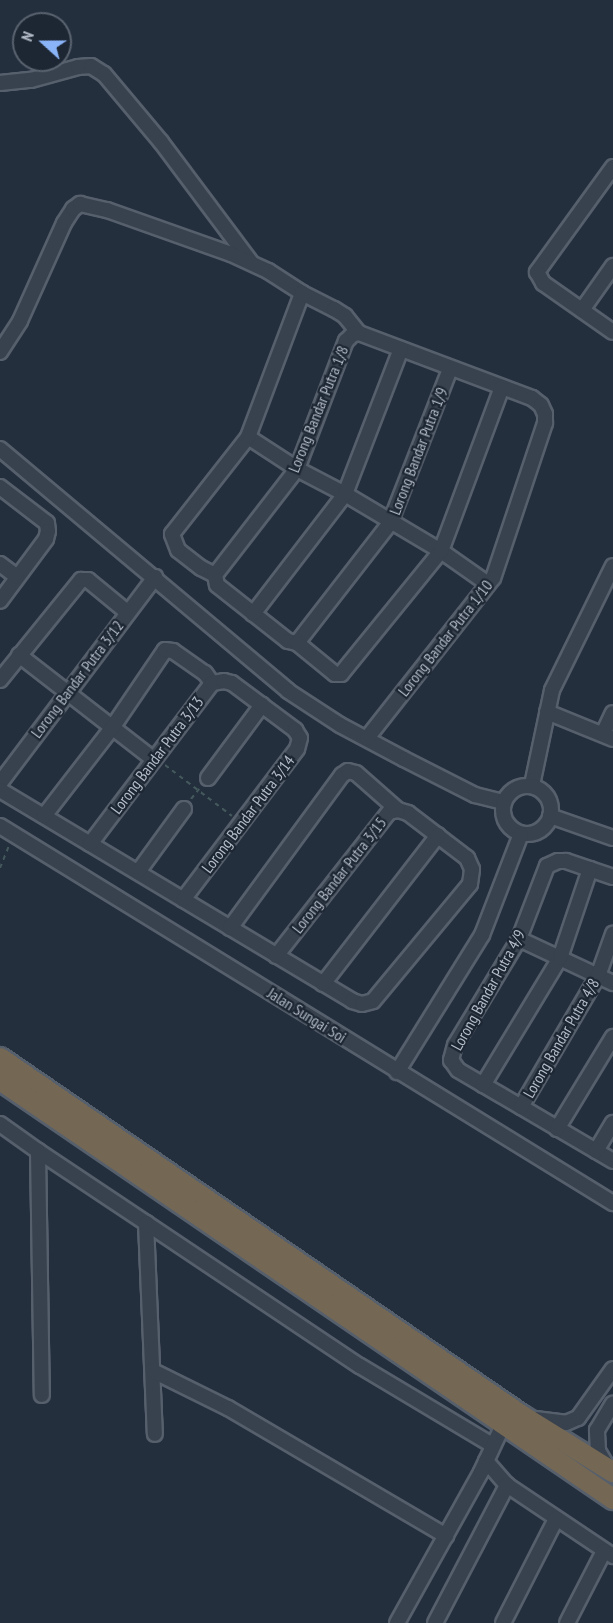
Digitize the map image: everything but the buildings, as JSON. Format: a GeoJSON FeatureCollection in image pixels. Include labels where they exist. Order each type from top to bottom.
{"type":"FeatureCollection","features":[{"type":"Feature","properties":{"kind":"highway"},"geometry":{"type":"LineString","coordinates":[[0,1058],[521,1415],[611,1471]]}},
{"type":"Feature","properties":{"kind":"highway"},"geometry":{"type":"LineString","coordinates":[[0,1080],[613,1499]]}},
{"type":"Feature","properties":{"kind":"street"},"geometry":{"type":"LineString","coordinates":[[0,83],[31,80],[78,67],[91,66],[104,74],[161,142],[252,264]]}},
{"type":"Feature","properties":{"kind":"street"},"geometry":{"type":"LineString","coordinates":[[611,173],[537,272],[543,284],[613,332]]}},
{"type":"Feature","properties":{"kind":"street"},"geometry":{"type":"LineString","coordinates":[[0,351],[20,321],[64,223],[73,209],[80,204],[107,210],[252,264],[345,316],[359,333],[502,387],[441,551],[341,674],[334,674],[217,585],[215,575],[201,568],[178,550],[172,534],[248,437],[302,294]]}},
{"type":"Feature","properties":{"kind":"street"},"geometry":{"type":"LineString","coordinates":[[582,310],[613,266]]}},
{"type":"Feature","properties":{"kind":"street","name":"Lorong Bandar Putra 1/8"},"geometry":{"type":"LineString","coordinates":[[215,575],[297,469],[346,341],[353,334],[359,333]]}},
{"type":"Feature","properties":{"kind":"street"},"geometry":{"type":"LineString","coordinates":[[253,614],[345,494],[401,349]]}},
{"type":"Feature","properties":{"kind":"street","name":"Lorong Bandar Putra 1/9"},"geometry":{"type":"LineString","coordinates":[[295,643],[390,523],[450,369]]}},
{"type":"Feature","properties":{"kind":"street","name":"Lorong Bandar Putra 1/10"},"geometry":{"type":"LineString","coordinates":[[367,738],[497,570],[545,423],[545,414],[532,398],[502,387]]}},
{"type":"Feature","properties":{"kind":"street"},"geometry":{"type":"LineString","coordinates":[[248,437],[297,469],[345,494],[390,523],[441,551],[488,584]]}},
{"type":"Feature","properties":{"kind":"street"},"geometry":{"type":"LineString","coordinates":[[0,449],[288,691],[340,725],[475,795],[504,802]]}},
{"type":"Feature","properties":{"kind":"street"},"geometry":{"type":"LineString","coordinates":[[0,487],[47,523],[46,539],[0,601]]}},
{"type":"Feature","properties":{"kind":"street"},"geometry":{"type":"LineString","coordinates":[[0,564],[17,577]]}},
{"type":"Feature","properties":{"kind":"street"},"geometry":{"type":"LineString","coordinates":[[532,785],[552,690],[613,566]]}},
{"type":"Feature","properties":{"kind":"street","name":"Lorong Bandar Putra 3/12"},"geometry":{"type":"LineString","coordinates":[[0,783],[155,577]]}},
{"type":"Feature","properties":{"kind":"street"},"geometry":{"type":"LineString","coordinates":[[0,680],[81,580],[88,580],[127,612]]}},
{"type":"Feature","properties":{"kind":"street"},"geometry":{"type":"LineString","coordinates":[[44,816],[112,728],[165,650],[173,651],[205,673],[212,683]]}},
{"type":"Feature","properties":{"kind":"street"},"geometry":{"type":"LineString","coordinates":[[19,655],[154,758]]}},
{"type":"Feature","properties":{"kind":"street","name":"Lorong Bandar Putra 3/13"},"geometry":{"type":"LineString","coordinates":[[90,844],[212,683],[224,681],[232,683],[262,705]]}},
{"type":"Feature","properties":{"kind":"street"},"geometry":{"type":"LineString","coordinates":[[208,778],[262,705]]}},
{"type":"Feature","properties":{"kind":"street","name":"Lorong Bandar Putra 3/14"},"geometry":{"type":"LineString","coordinates":[[183,900],[297,749],[300,738],[295,730],[262,705]]}},
{"type":"Feature","properties":{"kind":"street"},"geometry":{"type":"LineString","coordinates":[[547,712],[608,736],[613,713]]}},
{"type":"Feature","properties":{"kind":"street"},"geometry":{"type":"LineString","coordinates":[[230,928],[342,775],[348,771],[356,773],[398,810]]}},
{"type":"Feature","properties":{"kind":"street"},"geometry":{"type":"LineString","coordinates":[[532,785],[547,796],[550,816],[541,830],[521,834],[508,825],[502,810],[512,790],[532,785]]}},
{"type":"Feature","properties":{"kind":"street"},"geometry":{"type":"LineString","coordinates":[[0,790],[323,984],[438,835]]}},
{"type":"Feature","properties":{"kind":"street"},"geometry":{"type":"LineString","coordinates":[[138,872],[184,809]]}},
{"type":"Feature","properties":{"kind":"street","name":"Lorong Bandar Putra 3/15"},"geometry":{"type":"LineString","coordinates":[[276,956],[389,812],[398,810],[408,813],[467,858],[472,869],[470,884],[373,1001],[362,1004],[352,1001],[323,984]]}},
{"type":"Feature","properties":{"kind":"street"},"geometry":{"type":"LineString","coordinates":[[550,816],[613,838]]}},
{"type":"Feature","properties":{"kind":"street","name":"Jalan Sungai Soi"},"geometry":{"type":"LineString","coordinates":[[0,826],[613,1203]]}},
{"type":"Feature","properties":{"kind":"street"},"geometry":{"type":"LineString","coordinates":[[397,1072],[482,935],[521,834]]}},
{"type":"Feature","properties":{"kind":"street","name":"Lorong Bandar Putra 4/9"},"geometry":{"type":"LineString","coordinates":[[483,1085],[458,1070],[451,1060],[455,1045],[519,939],[543,871],[547,866],[558,861],[590,869]]}},
{"type":"Feature","properties":{"kind":"street"},"geometry":{"type":"LineString","coordinates":[[613,877],[590,869],[560,958],[483,1085],[613,1161]]}},
{"type":"Feature","properties":{"kind":"street","name":"Lorong Bandar Putra 4/8"},"geometry":{"type":"LineString","coordinates":[[521,1107],[598,976],[613,934]]}},
{"type":"Feature","properties":{"kind":"street"},"geometry":{"type":"LineString","coordinates":[[519,939],[613,983]]}},
{"type":"Feature","properties":{"kind":"street"},"geometry":{"type":"LineString","coordinates":[[557,1128],[613,1037]]}},
{"type":"Feature","properties":{"kind":"street"},"geometry":{"type":"LineString","coordinates":[[596,1151],[613,1123]]}},
{"type":"Feature","properties":{"kind":"street"},"geometry":{"type":"LineString","coordinates":[[0,1124],[360,1365],[492,1445]]}},
{"type":"Feature","properties":{"kind":"street"},"geometry":{"type":"LineString","coordinates":[[38,1151],[42,1395]]}},
{"type":"Feature","properties":{"kind":"street"},"geometry":{"type":"LineString","coordinates":[[146,1223],[155,1434]]}},
{"type":"Feature","properties":{"kind":"street"},"geometry":{"type":"LineString","coordinates":[[521,1415],[543,1421],[566,1423],[586,1409],[613,1369]]}},
{"type":"Feature","properties":{"kind":"street"},"geometry":{"type":"LineString","coordinates":[[153,1371],[228,1408],[446,1536]]}},
{"type":"Feature","properties":{"kind":"street"},"geometry":{"type":"LineString","coordinates":[[611,1471],[598,1451],[597,1430],[613,1403]]}},
{"type":"Feature","properties":{"kind":"street"},"geometry":{"type":"LineString","coordinates":[[397,1623],[446,1536],[503,1425]]}},
{"type":"Feature","properties":{"kind":"street"},"geometry":{"type":"LineString","coordinates":[[486,1461],[507,1485],[609,1554],[567,1623]]}},
{"type":"Feature","properties":{"kind":"street"},"geometry":{"type":"LineString","coordinates":[[435,1623],[507,1485]]}},
{"type":"Feature","properties":{"kind":"street"},"geometry":{"type":"LineString","coordinates":[[503,1623],[556,1519]]}},
{"type":"Feature","properties":{"kind":"path"},"geometry":{"type":"LineString","coordinates":[[154,758],[241,823]]}},
{"type":"Feature","properties":{"kind":"path"},"geometry":{"type":"LineString","coordinates":[[184,809],[208,778]]}},
{"type":"Feature","properties":{"kind":"path"},"geometry":{"type":"LineString","coordinates":[[0,868],[14,835]]}}]}
